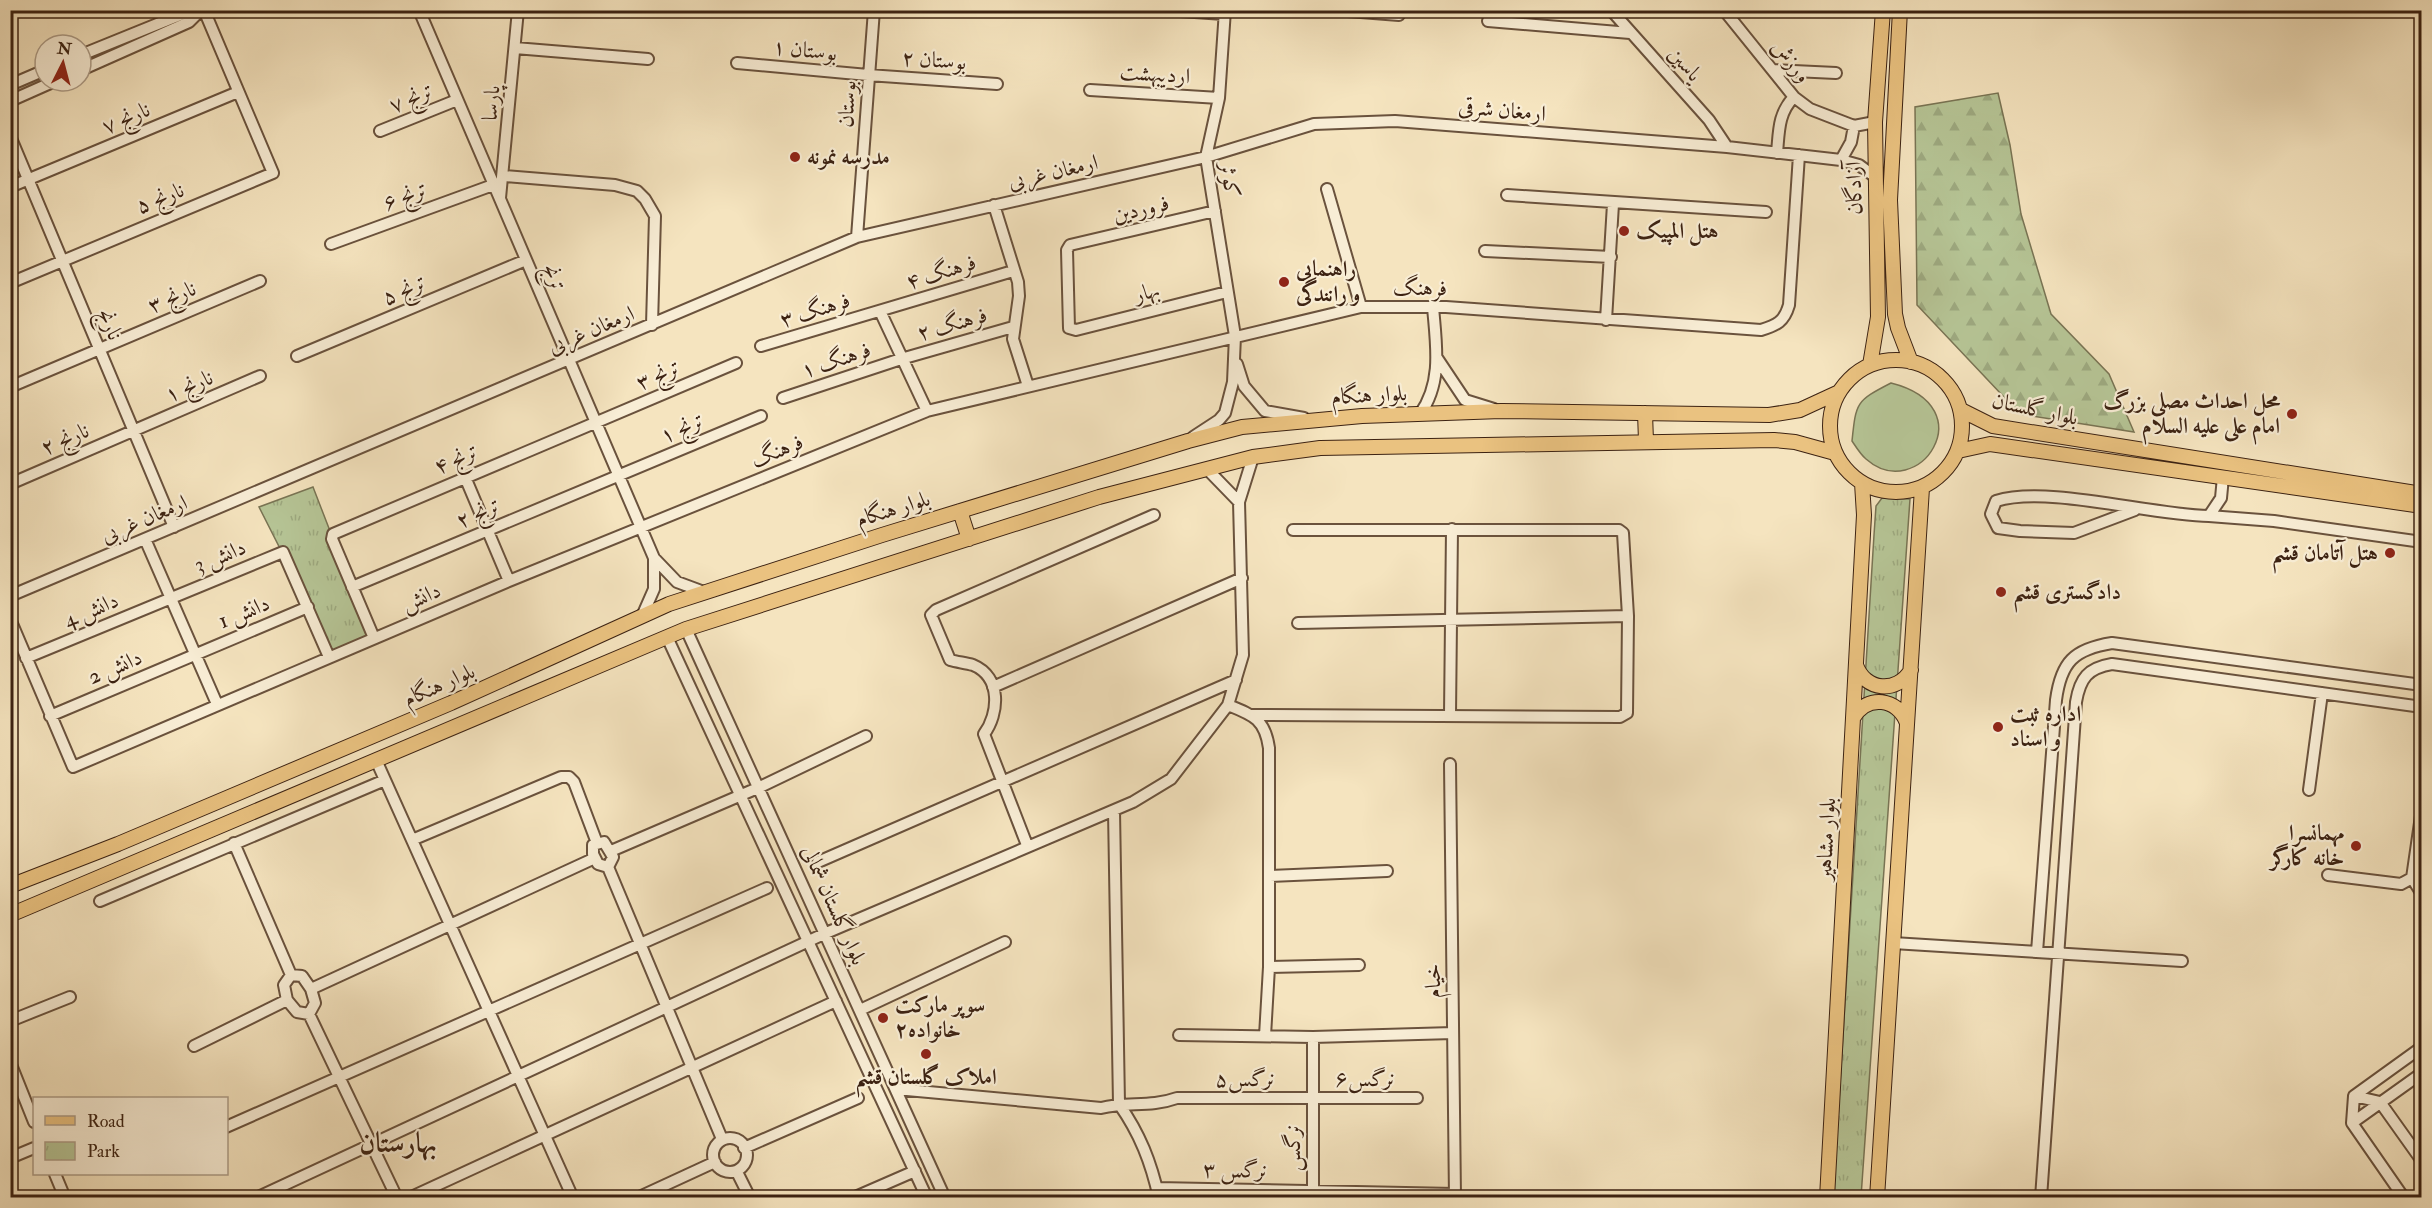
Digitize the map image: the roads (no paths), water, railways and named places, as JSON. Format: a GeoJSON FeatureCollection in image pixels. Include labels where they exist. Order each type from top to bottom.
{"type":"FeatureCollection","features":[{"type":"Feature","properties":{"kind":"main road","name":"آزادگان"},"geometry":{"type":"LineString","coordinates":[[1870,365],[1878,317],[1874,176],[1882,10]]}},
{"type":"Feature","properties":{"kind":"main road","name":"آزادگان"},"geometry":{"type":"LineString","coordinates":[[1900,10],[1890,200],[1895,314],[1911,362]]}},
{"type":"Feature","properties":{"kind":"main road"},"geometry":{"type":"LineString","coordinates":[[1890,360],[1911,362],[1930,369],[1946,383],[1961,410],[1963,431],[1958,451],[1947,469],[1922,488],[1892,493],[1862,483],[1846,470],[1835,453],[1829,422],[1839,392],[1852,376],[1870,365],[1890,360]]}},
{"type":"Feature","properties":{"kind":"main road","name":"بلوار هنگام"},"geometry":{"type":"LineString","coordinates":[[10,886],[209,806],[451,703],[643,614],[704,592],[1188,441],[1242,427],[1316,419],[1420,414],[1501,411],[1785,413],[1800,410],[1839,392]]}},
{"type":"Feature","properties":{"kind":"main road","name":"بلوار گلستان"},"geometry":{"type":"LineString","coordinates":[[1961,410],[1993,426],[2421,494]]}},
{"type":"Feature","properties":{"kind":"main road"},"geometry":{"type":"LineString","coordinates":[[1646,413],[1646,441]]}},
{"type":"Feature","properties":{"kind":"main road","name":"بلوار هنگام"},"geometry":{"type":"LineString","coordinates":[[10,915],[686,629],[1099,497],[1207,469],[1253,458],[1320,448],[1774,440],[1795,442],[1835,453]]}},
{"type":"Feature","properties":{"kind":"main road","name":"بلوار گلستان"},"geometry":{"type":"LineString","coordinates":[[1958,451],[1990,444],[2421,506]]}},
{"type":"Feature","properties":{"kind":"main road","name":"بلوار مشاهیر"},"geometry":{"type":"LineString","coordinates":[[1827,1197],[1864,515],[1862,483]]}},
{"type":"Feature","properties":{"kind":"main road"},"geometry":{"type":"LineString","coordinates":[[1877,1197],[1922,488]]}},
{"type":"Feature","properties":{"kind":"main road"},"geometry":{"type":"LineString","coordinates":[[960,511],[969,539]]}},
{"type":"Feature","properties":{"kind":"main road"},"geometry":{"type":"LineString","coordinates":[[1856,665],[1865,680],[1882,687],[1899,683],[1911,670]]}},
{"type":"Feature","properties":{"kind":"main road"},"geometry":{"type":"LineString","coordinates":[[1853,718],[1865,705],[1882,702],[1898,708],[1907,723]]}},
{"type":"Feature","properties":{"kind":"main road"},"geometry":{"type":"LineString","coordinates":[[209,806],[220,826]]}},
{"type":"Feature","properties":{"kind":"main road"},"geometry":{"type":"LineString","coordinates":[[62,866],[72,889]]}},
{"type":"Feature","properties":{"kind":"street"},"geometry":{"type":"LineString","coordinates":[[93,50],[192,10]]}},
{"type":"Feature","properties":{"kind":"street"},"geometry":{"type":"LineString","coordinates":[[93,65],[189,22],[202,10],[238,92]]}},
{"type":"Feature","properties":{"kind":"street","name":"ترنج"},"geometry":{"type":"LineString","coordinates":[[419,10],[654,558]]}},
{"type":"Feature","properties":{"kind":"street","name":"پارسا"},"geometry":{"type":"LineString","coordinates":[[500,198],[504,176],[518,10]]}},
{"type":"Feature","properties":{"kind":"street","name":"بوستان"},"geometry":{"type":"LineString","coordinates":[[857,237],[874,10]]}},
{"type":"Feature","properties":{"kind":"street"},"geometry":{"type":"LineString","coordinates":[[1165,10],[1225,12]]}},
{"type":"Feature","properties":{"kind":"street"},"geometry":{"type":"LineString","coordinates":[[1335,10],[1399,15]]}},
{"type":"Feature","properties":{"kind":"street","name":"یاسین"},"geometry":{"type":"LineString","coordinates":[[1611,10],[1709,120],[1726,147]]}},
{"type":"Feature","properties":{"kind":"street","name":"ورزش"},"geometry":{"type":"LineString","coordinates":[[1724,10],[1794,97],[1810,109],[1854,126]]}},
{"type":"Feature","properties":{"kind":"street","name":"کوثر"},"geometry":{"type":"LineString","coordinates":[[1188,441],[1219,420],[1225,413],[1232,396],[1235,336],[1206,157],[1219,98],[1225,12]]}},
{"type":"Feature","properties":{"kind":"street"},"geometry":{"type":"LineString","coordinates":[[1488,21],[1630,33]]}},
{"type":"Feature","properties":{"kind":"street"},"geometry":{"type":"LineString","coordinates":[[515,48],[648,59]]}},
{"type":"Feature","properties":{"kind":"street","name":"بوستان ۱"},"geometry":{"type":"LineString","coordinates":[[737,63],[868,75]]}},
{"type":"Feature","properties":{"kind":"street"},"geometry":{"type":"LineString","coordinates":[[1773,70],[1836,73]]}},
{"type":"Feature","properties":{"kind":"street"},"geometry":{"type":"LineString","coordinates":[[10,85],[33,75]]}},
{"type":"Feature","properties":{"kind":"street","name":"بوستان ۲"},"geometry":{"type":"LineString","coordinates":[[868,75],[997,84]]}},
{"type":"Feature","properties":{"kind":"street","name":"اردیبهشت"},"geometry":{"type":"LineString","coordinates":[[1090,90],[1219,98]]}},
{"type":"Feature","properties":{"kind":"street"},"geometry":{"type":"LineString","coordinates":[[10,101],[33,91]]}},
{"type":"Feature","properties":{"kind":"street","name":"نارنج ۵"},"geometry":{"type":"LineString","coordinates":[[10,283],[62,259],[273,173],[238,92]]}},
{"type":"Feature","properties":{"kind":"street","name":"نارنج ۷"},"geometry":{"type":"LineString","coordinates":[[10,187],[238,92]]}},
{"type":"Feature","properties":{"kind":"street"},"geometry":{"type":"LineString","coordinates":[[1777,153],[1779,123],[1794,97]]}},
{"type":"Feature","properties":{"kind":"street","name":"ترنج ۷"},"geometry":{"type":"LineString","coordinates":[[380,131],[457,100]]}},
{"type":"Feature","properties":{"kind":"street","name":"ارمغان شرقی"},"geometry":{"type":"LineString","coordinates":[[1206,157],[1314,124],[1395,121],[1726,147],[1799,155],[1841,160],[1859,165],[1874,176]]}},
{"type":"Feature","properties":{"kind":"street"},"geometry":{"type":"LineString","coordinates":[[1841,160],[1851,142],[1854,126],[1875,122]]}},
{"type":"Feature","properties":{"kind":"street","name":"نارنج"},"geometry":{"type":"LineString","coordinates":[[10,136],[174,527]]}},
{"type":"Feature","properties":{"kind":"street","name":"فرهنگ"},"geometry":{"type":"LineString","coordinates":[[640,526],[927,411],[1361,307],[1433,307],[1761,330],[1778,325],[1789,305],[1799,155]]}},
{"type":"Feature","properties":{"kind":"street","name":"ارمغان غربی"},"geometry":{"type":"LineString","coordinates":[[10,596],[857,237],[1206,157]]}},
{"type":"Feature","properties":{"kind":"street"},"geometry":{"type":"LineString","coordinates":[[504,176],[615,185],[637,191],[645,199],[655,216],[652,325]]}},
{"type":"Feature","properties":{"kind":"street","name":"ترنج ۶"},"geometry":{"type":"LineString","coordinates":[[332,244],[493,184]]}},
{"type":"Feature","properties":{"kind":"street"},"geometry":{"type":"LineString","coordinates":[[1327,189],[1361,307]]}},
{"type":"Feature","properties":{"kind":"street"},"geometry":{"type":"LineString","coordinates":[[1507,195],[1613,204],[1766,212]]}},
{"type":"Feature","properties":{"kind":"street"},"geometry":{"type":"LineString","coordinates":[[1606,320],[1613,204]]}},
{"type":"Feature","properties":{"kind":"street"},"geometry":{"type":"LineString","coordinates":[[994,205],[1019,296],[1013,339],[1028,386]]}},
{"type":"Feature","properties":{"kind":"street","name":"فروردین"},"geometry":{"type":"LineString","coordinates":[[1077,330],[1069,328],[1068,250],[1070,245],[1215,212]]}},
{"type":"Feature","properties":{"kind":"street"},"geometry":{"type":"LineString","coordinates":[[1485,251],[1611,257]]}},
{"type":"Feature","properties":{"kind":"street","name":"ترنج ۵"},"geometry":{"type":"LineString","coordinates":[[297,356],[526,260]]}},
{"type":"Feature","properties":{"kind":"street","name":"فرهنگ ۴"},"geometry":{"type":"LineString","coordinates":[[880,311],[1013,271]]}},
{"type":"Feature","properties":{"kind":"street","name":"نارنج ۳"},"geometry":{"type":"LineString","coordinates":[[10,387],[260,281]]}},
{"type":"Feature","properties":{"kind":"street","name":"بهار"},"geometry":{"type":"LineString","coordinates":[[1077,330],[1227,292]]}},
{"type":"Feature","properties":{"kind":"street"},"geometry":{"type":"LineString","coordinates":[[1420,414],[1429,400],[1437,358],[1433,307]]}},
{"type":"Feature","properties":{"kind":"street"},"geometry":{"type":"LineString","coordinates":[[880,311],[927,411]]}},
{"type":"Feature","properties":{"kind":"street","name":"فرهنگ ۳"},"geometry":{"type":"LineString","coordinates":[[761,346],[880,311]]}},
{"type":"Feature","properties":{"kind":"street","name":"فرهنگ ۲"},"geometry":{"type":"LineString","coordinates":[[901,358],[1013,327]]}},
{"type":"Feature","properties":{"kind":"street","name":"کوثر"},"geometry":{"type":"LineString","coordinates":[[1234,355],[1244,386],[1265,411],[1316,419]]}},
{"type":"Feature","properties":{"kind":"street","name":"فرهنگ ۱"},"geometry":{"type":"LineString","coordinates":[[783,398],[901,358]]}},
{"type":"Feature","properties":{"kind":"street"},"geometry":{"type":"LineString","coordinates":[[1437,358],[1465,399],[1501,411]]}},
{"type":"Feature","properties":{"kind":"street","name":"ترنج ۳"},"geometry":{"type":"LineString","coordinates":[[595,422],[736,363]]}},
{"type":"Feature","properties":{"kind":"street","name":"نارنج ۱"},"geometry":{"type":"LineString","coordinates":[[134,431],[260,376]]}},
{"type":"Feature","properties":{"kind":"street","name":"ترنج ۱"},"geometry":{"type":"LineString","coordinates":[[618,476],[761,416]]}},
{"type":"Feature","properties":{"kind":"street","name":"ترنج ۴"},"geometry":{"type":"LineString","coordinates":[[352,587],[332,539],[333,534],[595,422]]}},
{"type":"Feature","properties":{"kind":"street","name":"نارنج ۲"},"geometry":{"type":"LineString","coordinates":[[10,484],[134,431]]}},
{"type":"Feature","properties":{"kind":"street"},"geometry":{"type":"LineString","coordinates":[[256,1197],[809,943],[826,933],[1114,811],[1171,779],[1228,705],[1243,655],[1239,502],[1253,458]]}},
{"type":"Feature","properties":{"kind":"street"},"geometry":{"type":"LineString","coordinates":[[1207,469],[1239,502]]}},
{"type":"Feature","properties":{"kind":"street","name":"ترنج ۲"},"geometry":{"type":"LineString","coordinates":[[352,587],[618,476]]}},
{"type":"Feature","properties":{"kind":"street"},"geometry":{"type":"LineString","coordinates":[[465,477],[509,581]]}},
{"type":"Feature","properties":{"kind":"street"},"geometry":{"type":"LineString","coordinates":[[2209,516],[2221,498],[2223,477]]}},
{"type":"Feature","properties":{"kind":"street"},"geometry":{"type":"LineString","coordinates":[[2135,510],[2074,532],[2020,531],[1998,528],[1991,514],[1996,501],[2014,495],[2135,510],[2178,516],[2274,521],[2421,542]]}},
{"type":"Feature","properties":{"kind":"street"},"geometry":{"type":"LineString","coordinates":[[1027,846],[984,734],[993,723],[997,709],[993,687],[984,673],[974,666],[950,660],[931,615],[936,610],[1154,515]]}},
{"type":"Feature","properties":{"kind":"street","name":"دانش"},"geometry":{"type":"LineString","coordinates":[[50,716],[73,767],[640,526]]}},
{"type":"Feature","properties":{"kind":"street"},"geometry":{"type":"LineString","coordinates":[[1450,714],[1452,529]]}},
{"type":"Feature","properties":{"kind":"street"},"geometry":{"type":"LineString","coordinates":[[1251,714],[1624,716],[1627,712],[1628,616],[1623,533],[1619,530],[1293,530]]}},
{"type":"Feature","properties":{"kind":"street"},"geometry":{"type":"LineString","coordinates":[[146,539],[217,704]]}},
{"type":"Feature","properties":{"kind":"street","name":"دانش 3"},"geometry":{"type":"LineString","coordinates":[[171,597],[283,552],[308,607]]}},
{"type":"Feature","properties":{"kind":"street"},"geometry":{"type":"LineString","coordinates":[[654,558],[677,582],[704,592]]}},
{"type":"Feature","properties":{"kind":"street"},"geometry":{"type":"LineString","coordinates":[[643,614],[654,589],[654,558]]}},
{"type":"Feature","properties":{"kind":"street"},"geometry":{"type":"LineString","coordinates":[[993,687],[1242,578]]}},
{"type":"Feature","properties":{"kind":"street"},"geometry":{"type":"LineString","coordinates":[[352,587],[374,638]]}},
{"type":"Feature","properties":{"kind":"street","name":"دانش 4"},"geometry":{"type":"LineString","coordinates":[[26,658],[171,597]]}},
{"type":"Feature","properties":{"kind":"street"},"geometry":{"type":"LineString","coordinates":[[308,607],[329,657]]}},
{"type":"Feature","properties":{"kind":"street","name":"دانش 1"},"geometry":{"type":"LineString","coordinates":[[195,653],[308,607]]}},
{"type":"Feature","properties":{"kind":"street"},"geometry":{"type":"LineString","coordinates":[[1298,623],[1628,616]]}},
{"type":"Feature","properties":{"kind":"street"},"geometry":{"type":"LineString","coordinates":[[10,619],[50,716]]}},
{"type":"Feature","properties":{"kind":"street","name":"بلوار گلستان شمالی"},"geometry":{"type":"LineString","coordinates":[[686,629],[945,1197]]}},
{"type":"Feature","properties":{"kind":"street","name":"بلوار گلستان شمالی"},"geometry":{"type":"LineString","coordinates":[[667,637],[927,1197]]}},
{"type":"Feature","properties":{"kind":"street"},"geometry":{"type":"LineString","coordinates":[[2037,952],[2056,700],[2059,678],[2071,659],[2090,646],[2112,643],[2421,685]]}},
{"type":"Feature","properties":{"kind":"street","name":"دانش 2"},"geometry":{"type":"LineString","coordinates":[[50,716],[195,653]]}},
{"type":"Feature","properties":{"kind":"street"},"geometry":{"type":"LineString","coordinates":[[682,671],[683,666],[690,659],[700,660]]}},
{"type":"Feature","properties":{"kind":"street"},"geometry":{"type":"LineString","coordinates":[[2041,1197],[2076,702],[2079,685],[2086,674],[2097,666],[2112,664],[2421,707]]}},
{"type":"Feature","properties":{"kind":"street"},"geometry":{"type":"LineString","coordinates":[[818,862],[1236,680]]}},
{"type":"Feature","properties":{"kind":"street"},"geometry":{"type":"LineString","coordinates":[[2309,790],[2322,693]]}},
{"type":"Feature","properties":{"kind":"street"},"geometry":{"type":"LineString","coordinates":[[1228,705],[1251,714],[1264,726],[1269,748],[1269,967],[1265,1036]]}},
{"type":"Feature","properties":{"kind":"street"},"geometry":{"type":"LineString","coordinates":[[610,851],[760,788],[866,736]]}},
{"type":"Feature","properties":{"kind":"street"},"geometry":{"type":"LineString","coordinates":[[376,760],[573,1197]]}},
{"type":"Feature","properties":{"kind":"street","name":"خیام"},"geometry":{"type":"LineString","coordinates":[[1450,764],[1455,1196]]}},
{"type":"Feature","properties":{"kind":"street"},"geometry":{"type":"LineString","coordinates":[[412,840],[561,777],[569,777],[574,783],[597,843]]}},
{"type":"Feature","properties":{"kind":"street"},"geometry":{"type":"LineString","coordinates":[[100,901],[385,780]]}},
{"type":"Feature","properties":{"kind":"street"},"geometry":{"type":"LineString","coordinates":[[2421,809],[2412,878],[2421,894]]}},
{"type":"Feature","properties":{"kind":"street"},"geometry":{"type":"LineString","coordinates":[[1114,811],[1119,1104],[1138,1130],[1152,1162],[1158,1193]]}},
{"type":"Feature","properties":{"kind":"street"},"geometry":{"type":"LineString","coordinates":[[234,843],[291,975]]}},
{"type":"Feature","properties":{"kind":"street"},"geometry":{"type":"LineString","coordinates":[[597,843],[604,843],[610,851],[613,861],[608,867]]}},
{"type":"Feature","properties":{"kind":"street"},"geometry":{"type":"LineString","coordinates":[[597,843],[592,849],[595,858],[601,866],[608,867]]}},
{"type":"Feature","properties":{"kind":"street"},"geometry":{"type":"LineString","coordinates":[[311,988],[595,858]]}},
{"type":"Feature","properties":{"kind":"street"},"geometry":{"type":"LineString","coordinates":[[608,867],[722,1139]]}},
{"type":"Feature","properties":{"kind":"street"},"geometry":{"type":"LineString","coordinates":[[1270,876],[1387,871]]}},
{"type":"Feature","properties":{"kind":"street"},"geometry":{"type":"LineString","coordinates":[[2328,875],[2401,884],[2412,878]]}},
{"type":"Feature","properties":{"kind":"street"},"geometry":{"type":"LineString","coordinates":[[228,1126],[767,888]]}},
{"type":"Feature","properties":{"kind":"street"},"geometry":{"type":"LineString","coordinates":[[860,1010],[1005,942]]}},
{"type":"Feature","properties":{"kind":"street"},"geometry":{"type":"LineString","coordinates":[[1893,943],[2182,961]]}},
{"type":"Feature","properties":{"kind":"street"},"geometry":{"type":"LineString","coordinates":[[1269,967],[1359,965]]}},
{"type":"Feature","properties":{"kind":"street"},"geometry":{"type":"LineString","coordinates":[[291,975],[302,976],[311,988],[315,1003],[309,1014]]}},
{"type":"Feature","properties":{"kind":"street"},"geometry":{"type":"LineString","coordinates":[[291,975],[284,985],[287,1000],[297,1012],[309,1014]]}},
{"type":"Feature","properties":{"kind":"street"},"geometry":{"type":"LineString","coordinates":[[10,1022],[70,997]]}},
{"type":"Feature","properties":{"kind":"street"},"geometry":{"type":"LineString","coordinates":[[194,1046],[287,1000]]}},
{"type":"Feature","properties":{"kind":"street"},"geometry":{"type":"LineString","coordinates":[[409,1197],[836,1001]]}},
{"type":"Feature","properties":{"kind":"street"},"geometry":{"type":"LineString","coordinates":[[309,1014],[397,1197]]}},
{"type":"Feature","properties":{"kind":"street"},"geometry":{"type":"LineString","coordinates":[[1179,1035],[1313,1036],[1453,1033]]}},
{"type":"Feature","properties":{"kind":"street","name":"نرگس"},"geometry":{"type":"LineString","coordinates":[[1313,1036],[1313,1194]]}},
{"type":"Feature","properties":{"kind":"street"},"geometry":{"type":"LineString","coordinates":[[2404,1197],[2352,1123],[2354,1096],[2421,1047]]}},
{"type":"Feature","properties":{"kind":"street"},"geometry":{"type":"LineString","coordinates":[[10,1062],[33,1120]]}},
{"type":"Feature","properties":{"kind":"street"},"geometry":{"type":"LineString","coordinates":[[2352,1123],[2421,1072]]}},
{"type":"Feature","properties":{"kind":"street","name":"نرگس۵"},"geometry":{"type":"LineString","coordinates":[[896,1089],[1101,1108],[1119,1104],[1153,1105],[1177,1098],[1313,1098]]}},
{"type":"Feature","properties":{"kind":"street"},"geometry":{"type":"LineString","coordinates":[[2354,1096],[2380,1102],[2421,1161]]}},
{"type":"Feature","properties":{"kind":"street"},"geometry":{"type":"LineString","coordinates":[[744,1148],[858,1098]]}},
{"type":"Feature","properties":{"kind":"street","name":"نرگس۶"},"geometry":{"type":"LineString","coordinates":[[1313,1098],[1417,1098]]}},
{"type":"Feature","properties":{"kind":"street"},"geometry":{"type":"LineString","coordinates":[[889,1115],[904,1108]]}},
{"type":"Feature","properties":{"kind":"street"},"geometry":{"type":"LineString","coordinates":[[735,1138],[744,1148],[746,1162],[737,1172],[723,1171],[715,1162],[712,1149],[722,1139],[735,1138]]}},
{"type":"Feature","properties":{"kind":"street"},"geometry":{"type":"LineString","coordinates":[[10,1158],[33,1149]]}},
{"type":"Feature","properties":{"kind":"street"},"geometry":{"type":"LineString","coordinates":[[637,1197],[715,1162]]}},
{"type":"Feature","properties":{"kind":"street"},"geometry":{"type":"LineString","coordinates":[[737,1172],[750,1197]]}},
{"type":"Feature","properties":{"kind":"street"},"geometry":{"type":"LineString","coordinates":[[853,1197],[915,1172]]}},
{"type":"Feature","properties":{"kind":"street"},"geometry":{"type":"LineString","coordinates":[[56,1175],[64,1197]]}},
{"type":"Feature","properties":{"kind":"street","name":"نرگس ۳"},"geometry":{"type":"LineString","coordinates":[[1158,1193],[1455,1196]]}},
{"type":"Feature","properties":{"kind":"place","name":"مدرسه نمونه"},"geometry":{"type":"Point","coordinates":[795,157]}},
{"type":"Feature","properties":{"kind":"place","name":"هتل المپیک"},"geometry":{"type":"Point","coordinates":[1624,231]}},
{"type":"Feature","properties":{"kind":"place","name":"راهنمایی و رانندگی"},"geometry":{"type":"Point","coordinates":[1284,282]}},
{"type":"Feature","properties":{"kind":"place","name":"محل احداث مصلی بزرگ امام علی علیه السلام"},"geometry":{"type":"Point","coordinates":[2292,414]}},
{"type":"Feature","properties":{"kind":"place","name":"هتل آتامان قشم"},"geometry":{"type":"Point","coordinates":[2390,553]}},
{"type":"Feature","properties":{"kind":"place","name":"دادگستری قشم"},"geometry":{"type":"Point","coordinates":[2001,592]}},
{"type":"Feature","properties":{"kind":"place","name":"اداره ثبت و اسناد"},"geometry":{"type":"Point","coordinates":[1998,727]}},
{"type":"Feature","properties":{"kind":"place","name":"مهمانسرا خانه کارگر"},"geometry":{"type":"Point","coordinates":[2356,846]}},
{"type":"Feature","properties":{"kind":"place","name":"سوپر ماركت خانواده٢"},"geometry":{"type":"Point","coordinates":[883,1018]}},
{"type":"Feature","properties":{"kind":"place","name":"املاک گلستان قشم"},"geometry":{"type":"Point","coordinates":[926,1054]}},
{"type":"Feature","properties":{"kind":"district","name":"بهارستان"},"geometry":{"type":"Point","coordinates":[398,1143]}}]}
